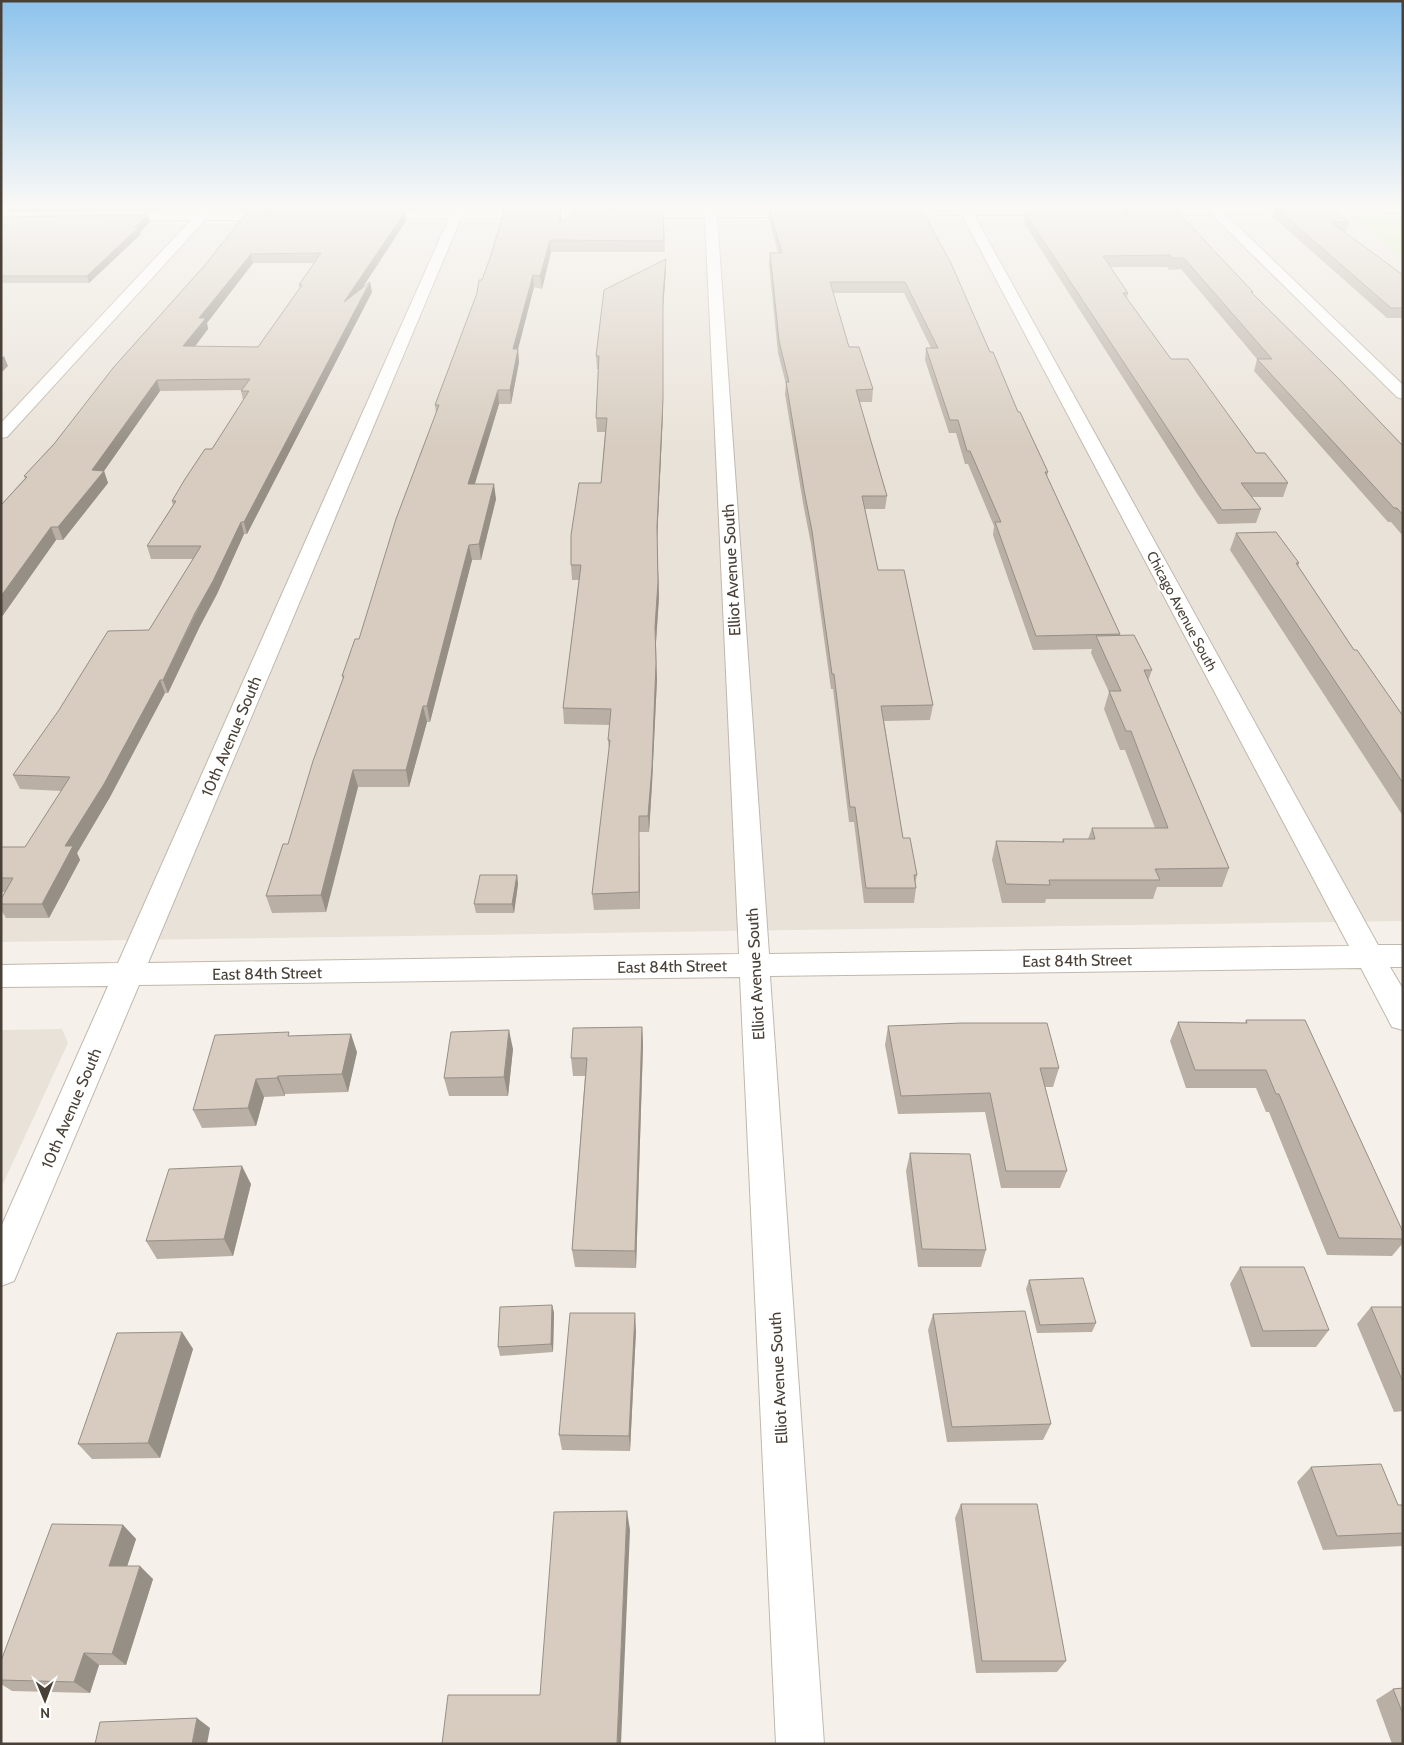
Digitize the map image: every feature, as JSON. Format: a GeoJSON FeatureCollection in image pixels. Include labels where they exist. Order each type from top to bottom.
{"type":"FeatureCollection","features":[{"type":"Feature","properties":{"kind":"street"},"geometry":{"type":"LineString","coordinates":[[1,433],[137,285]]}},
{"type":"Feature","properties":{"kind":"street","name":"10th Avenue South"},"geometry":{"type":"LineString","coordinates":[[1,1269],[426,285]]}},
{"type":"Feature","properties":{"kind":"street","name":"Elliot Avenue South"},"geometry":{"type":"LineString","coordinates":[[714,285],[800,1744]]}},
{"type":"Feature","properties":{"kind":"street","name":"Chicago Avenue South"},"geometry":{"type":"LineString","coordinates":[[1006,285],[1403,1018]]}},
{"type":"Feature","properties":{"kind":"street"},"geometry":{"type":"LineString","coordinates":[[1292,285],[1403,394]]}},
{"type":"Feature","properties":{"kind":"street","name":"East 84th Street"},"geometry":{"type":"LineString","coordinates":[[1,976],[1403,956]]}},
{"type":"Feature","properties":{"kind":"shaded area"},"geometry":{"type":"Polygon","coordinates":[[[1,285],[1403,285],[1403,921],[1,942],[1,285]]]}},
{"type":"Feature","properties":{"kind":"shaded area"},"geometry":{"type":"Polygon","coordinates":[[[62,1029],[68,1043],[1,1188],[1,1030],[62,1029]]]}},
{"type":"Feature","properties":{"kind":"building"},"geometry":{"type":"Polygon","coordinates":[[[187,285],[225,285],[199,318],[206,318],[183,346],[258,347],[302,285],[355,285],[344,302],[366,285],[368,285],[244,522],[241,522],[163,680],[160,680],[104,784],[65,846],[73,846],[42,904],[1,904],[1,899],[13,878],[1,878],[1,847],[25,847],[70,777],[13,775],[59,710],[108,631],[149,630],[201,546],[147,546],[176,501],[172,501],[185,479],[205,449],[212,449],[249,391],[241,391],[250,379],[157,380],[92,470],[104,471],[58,527],[51,527],[1,596],[1,505],[27,477],[24,476],[54,444],[113,368],[187,285]]]}},
{"type":"Feature","properties":{"kind":"building"},"geometry":{"type":"Polygon","coordinates":[[[478,285],[530,285],[513,349],[518,349],[510,390],[498,390],[468,484],[494,484],[479,544],[469,545],[427,706],[423,706],[406,770],[353,770],[321,895],[266,896],[283,844],[288,844],[313,761],[344,676],[342,676],[355,639],[359,639],[396,519],[439,405],[435,405],[478,285]]]}},
{"type":"Feature","properties":{"kind":"building"},"geometry":{"type":"Polygon","coordinates":[[[613,285],[664,285],[663,399],[657,527],[658,582],[655,627],[656,663],[652,767],[648,816],[639,816],[639,892],[592,894],[610,740],[608,740],[611,709],[563,708],[581,565],[571,565],[571,535],[579,483],[601,483],[607,418],[596,418],[599,356],[596,356],[604,290],[613,285]]]}},
{"type":"Feature","properties":{"kind":"building"},"geometry":{"type":"Polygon","coordinates":[[[773,285],[831,285],[849,347],[859,347],[873,389],[856,390],[887,496],[862,496],[878,570],[904,570],[933,705],[881,706],[903,838],[910,838],[917,875],[914,875],[916,888],[866,888],[855,807],[850,807],[834,674],[832,674],[812,531],[786,382],[789,382],[779,341],[773,285]]]}},
{"type":"Feature","properties":{"kind":"building"},"geometry":{"type":"Polygon","coordinates":[[[907,285],[961,285],[990,352],[993,352],[1018,412],[1020,412],[1048,472],[1045,472],[1120,634],[1036,636],[995,522],[1001,522],[970,451],[967,451],[958,420],[950,420],[926,348],[938,348],[907,285]]]}},
{"type":"Feature","properties":{"kind":"building"},"geometry":{"type":"Polygon","coordinates":[[[1073,285],[1123,285],[1128,293],[1123,293],[1171,359],[1188,359],[1256,453],[1265,453],[1288,483],[1241,483],[1261,509],[1222,510],[1073,285]]]}},
{"type":"Feature","properties":{"kind":"building"},"geometry":{"type":"Polygon","coordinates":[[[1208,285],[1247,285],[1253,292],[1251,292],[1339,379],[1403,446],[1403,515],[1397,508],[1394,508],[1257,359],[1272,359],[1208,285]]]}},
{"type":"Feature","properties":{"kind":"building"},"geometry":{"type":"Polygon","coordinates":[[[1365,285],[1403,285],[1403,308],[1391,308],[1365,285]]]}},
{"type":"Feature","properties":{"kind":"building"},"geometry":{"type":"Polygon","coordinates":[[[1276,532],[1299,563],[1296,563],[1354,650],[1357,650],[1403,716],[1403,783],[1236,533],[1276,532]]]}},
{"type":"Feature","properties":{"kind":"building"},"geometry":{"type":"Polygon","coordinates":[[[1134,635],[1152,670],[1144,670],[1229,868],[1155,869],[1160,880],[1049,880],[1050,885],[1006,884],[996,841],[1064,842],[1063,839],[1095,839],[1092,828],[1168,828],[1131,731],[1126,731],[1109,691],[1121,691],[1096,636],[1134,635]]]}},
{"type":"Feature","properties":{"kind":"building"},"geometry":{"type":"Polygon","coordinates":[[[480,875],[517,875],[512,904],[474,904],[480,875]]]}},
{"type":"Feature","properties":{"kind":"building"},"geometry":{"type":"Polygon","coordinates":[[[1246,1020],[1305,1020],[1403,1232],[1403,1239],[1339,1238],[1279,1094],[1276,1094],[1266,1070],[1195,1070],[1178,1022],[1247,1023],[1246,1020]]]}},
{"type":"Feature","properties":{"kind":"building"},"geometry":{"type":"Polygon","coordinates":[[[962,1023],[1047,1023],[1059,1068],[1040,1068],[1067,1171],[1006,1171],[990,1093],[901,1096],[888,1026],[962,1023]]]}},
{"type":"Feature","properties":{"kind":"building"},"geometry":{"type":"Polygon","coordinates":[[[642,1027],[635,1251],[572,1250],[587,1058],[571,1058],[573,1028],[642,1027]]]}},
{"type":"Feature","properties":{"kind":"building"},"geometry":{"type":"Polygon","coordinates":[[[509,1030],[504,1077],[444,1078],[451,1032],[509,1030]]]}},
{"type":"Feature","properties":{"kind":"building"},"geometry":{"type":"Polygon","coordinates":[[[289,1032],[288,1036],[351,1034],[342,1074],[278,1076],[277,1078],[256,1079],[248,1108],[193,1110],[215,1035],[289,1032]]]}},
{"type":"Feature","properties":{"kind":"building"},"geometry":{"type":"Polygon","coordinates":[[[910,1153],[970,1154],[986,1250],[922,1249],[910,1153]]]}},
{"type":"Feature","properties":{"kind":"building"},"geometry":{"type":"Polygon","coordinates":[[[242,1166],[224,1239],[146,1241],[169,1169],[242,1166]]]}},
{"type":"Feature","properties":{"kind":"building"},"geometry":{"type":"Polygon","coordinates":[[[1240,1267],[1304,1267],[1329,1330],[1263,1331],[1240,1267]]]}},
{"type":"Feature","properties":{"kind":"building"},"geometry":{"type":"Polygon","coordinates":[[[1083,1278],[1096,1323],[1040,1325],[1029,1280],[1083,1278]]]}},
{"type":"Feature","properties":{"kind":"building"},"geometry":{"type":"Polygon","coordinates":[[[552,1305],[551,1344],[498,1347],[500,1307],[552,1305]]]}},
{"type":"Feature","properties":{"kind":"building"},"geometry":{"type":"Polygon","coordinates":[[[1371,1307],[1403,1307],[1403,1382],[1371,1307]]]}},
{"type":"Feature","properties":{"kind":"building"},"geometry":{"type":"Polygon","coordinates":[[[1025,1311],[1051,1424],[952,1427],[933,1314],[1025,1311]]]}},
{"type":"Feature","properties":{"kind":"building"},"geometry":{"type":"Polygon","coordinates":[[[570,1313],[635,1313],[629,1436],[559,1435],[570,1313]]]}},
{"type":"Feature","properties":{"kind":"building"},"geometry":{"type":"Polygon","coordinates":[[[182,1332],[148,1443],[78,1444],[117,1333],[182,1332]]]}},
{"type":"Feature","properties":{"kind":"building"},"geometry":{"type":"Polygon","coordinates":[[[1381,1464],[1398,1505],[1403,1505],[1403,1533],[1337,1536],[1311,1467],[1381,1464]]]}},
{"type":"Feature","properties":{"kind":"building"},"geometry":{"type":"Polygon","coordinates":[[[961,1504],[1037,1504],[1066,1661],[982,1661],[961,1504]]]}},
{"type":"Feature","properties":{"kind":"building"},"geometry":{"type":"Polygon","coordinates":[[[627,1511],[617,1744],[442,1744],[448,1695],[540,1695],[554,1512],[627,1511]]]}},
{"type":"Feature","properties":{"kind":"building"},"geometry":{"type":"Polygon","coordinates":[[[52,1524],[123,1525],[109,1566],[140,1566],[112,1654],[84,1653],[74,1682],[1,1680],[1,1661],[52,1524]]]}},
{"type":"Feature","properties":{"kind":"building"},"geometry":{"type":"Polygon","coordinates":[[[1403,1688],[1403,1714],[1393,1689],[1403,1688]]]}},
{"type":"Feature","properties":{"kind":"building"},"geometry":{"type":"Polygon","coordinates":[[[197,1718],[192,1744],[95,1744],[100,1722],[197,1718]]]}}]}
